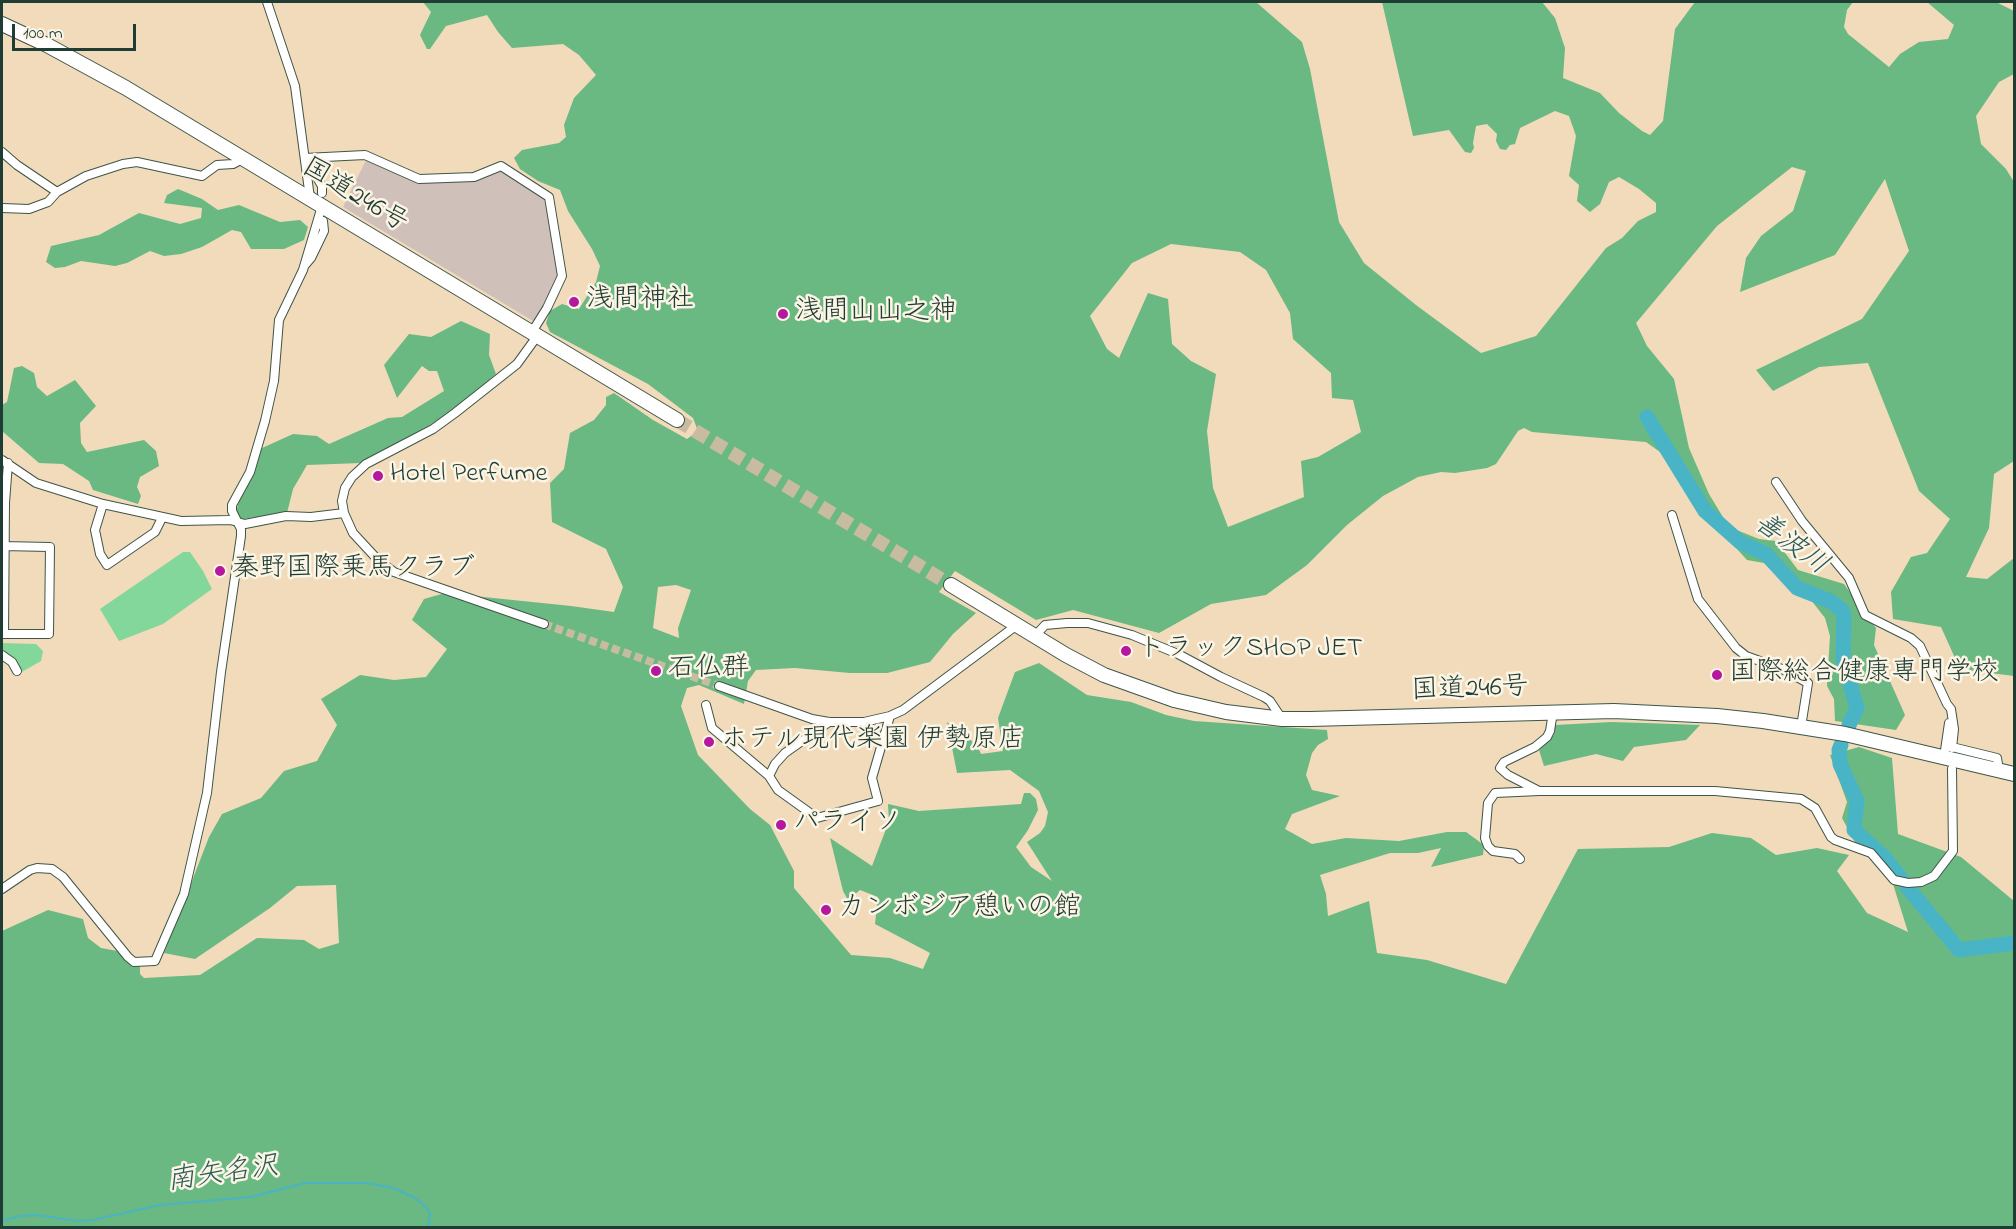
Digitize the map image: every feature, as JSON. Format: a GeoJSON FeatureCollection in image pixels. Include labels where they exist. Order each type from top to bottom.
{"type":"FeatureCollection","features":[{"type":"Feature","properties":{"kind":"highway","name":"国道246号"},"geometry":{"type":"LineString","coordinates":[[2,24],[86,65],[318,199],[677,420]]}},
{"type":"Feature","properties":{"kind":"highway","name":"国道246号"},"geometry":{"type":"LineString","coordinates":[[951,585],[1104,675],[1174,700],[1226,712],[1282,719],[1553,712],[1676,713],[1763,721],[1949,751],[2014,774]]}},
{"type":"Feature","properties":{"kind":"street"},"geometry":{"type":"LineString","coordinates":[[267,2],[295,86],[305,158],[318,199]]}},
{"type":"Feature","properties":{"kind":"street"},"geometry":{"type":"LineString","coordinates":[[2,152],[57,192]]}},
{"type":"Feature","properties":{"kind":"street"},"geometry":{"type":"LineString","coordinates":[[305,158],[365,155],[420,179],[474,177],[501,166],[549,197],[562,276],[518,364],[433,429],[366,464],[349,482],[343,495],[344,513],[360,542],[394,572],[544,624]]}},
{"type":"Feature","properties":{"kind":"street"},"geometry":{"type":"LineString","coordinates":[[2,208],[29,209],[48,202],[57,192],[86,176],[123,164],[137,162],[202,176],[217,165],[233,164],[244,158]]}},
{"type":"Feature","properties":{"kind":"street"},"geometry":{"type":"LineString","coordinates":[[2,889],[30,870],[52,869],[63,877],[134,962],[155,961],[180,905],[190,876],[207,793],[221,672],[241,536],[241,529],[232,511],[232,505],[250,472],[265,421],[274,381],[279,320],[298,284],[304,266],[322,186],[305,158]]}},
{"type":"Feature","properties":{"kind":"street"},"geometry":{"type":"LineString","coordinates":[[304,266],[311,258],[324,231],[323,221]]}},
{"type":"Feature","properties":{"kind":"street"},"geometry":{"type":"LineString","coordinates":[[5,462],[36,483],[103,504],[181,522],[230,520],[245,524],[286,516],[311,517],[344,513]]}},
{"type":"Feature","properties":{"kind":"street"},"geometry":{"type":"LineString","coordinates":[[4,546],[50,547],[49,634],[3,634],[4,503],[5,462]]}},
{"type":"Feature","properties":{"kind":"street"},"geometry":{"type":"LineString","coordinates":[[1776,482],[1802,520],[1849,578],[1865,615],[1911,638],[1920,646],[1951,708],[1953,717],[1949,751]]}},
{"type":"Feature","properties":{"kind":"street"},"geometry":{"type":"LineString","coordinates":[[103,504],[95,530],[100,554],[107,565],[155,532],[162,518]]}},
{"type":"Feature","properties":{"kind":"street"},"geometry":{"type":"LineString","coordinates":[[1672,515],[1698,599],[1736,648],[1746,656],[1782,669],[1808,682],[1801,727]]}},
{"type":"Feature","properties":{"kind":"street"},"geometry":{"type":"LineString","coordinates":[[1035,636],[1045,625],[1067,623],[1088,623],[1132,635],[1178,654],[1264,697],[1270,701],[1282,719]]}},
{"type":"Feature","properties":{"kind":"street"},"geometry":{"type":"LineString","coordinates":[[719,686],[794,714],[829,723],[849,723],[890,716],[917,700],[1017,625]]}},
{"type":"Feature","properties":{"kind":"street"},"geometry":{"type":"LineString","coordinates":[[2,655],[12,662],[17,671]]}},
{"type":"Feature","properties":{"kind":"street"},"geometry":{"type":"LineString","coordinates":[[1947,704],[1949,751]]}},
{"type":"Feature","properties":{"kind":"street"},"geometry":{"type":"LineString","coordinates":[[706,705],[712,728],[769,776],[778,790],[817,818],[878,801],[872,778],[890,716]]}},
{"type":"Feature","properties":{"kind":"street"},"geometry":{"type":"LineString","coordinates":[[1539,791],[1508,775],[1500,768],[1504,762],[1535,747],[1547,737],[1553,712]]}},
{"type":"Feature","properties":{"kind":"street"},"geometry":{"type":"LineString","coordinates":[[769,776],[775,764],[785,753],[829,723]]}},
{"type":"Feature","properties":{"kind":"street"},"geometry":{"type":"LineString","coordinates":[[1520,859],[1515,854],[1493,850],[1488,846],[1485,838],[1488,803],[1495,793],[1715,791],[1801,799],[1815,808],[1834,840],[1871,853],[1894,880],[1908,883],[1922,882],[1934,876],[1953,851],[1952,769]]}},
{"type":"Feature","properties":{"kind":"shaded area"},"geometry":{"type":"Polygon","coordinates":[[[367,158],[419,182],[459,181],[502,170],[546,199],[559,274],[544,308],[533,321],[343,207],[367,158]]]}},
{"type":"Feature","properties":{"kind":"green space"},"geometry":{"type":"Polygon","coordinates":[[[423,2],[1256,2],[1302,42],[1310,69],[1339,222],[1364,263],[1481,353],[1536,336],[1606,248],[1622,238],[1638,221],[1656,212],[1656,203],[1619,177],[1609,182],[1600,204],[1590,212],[1577,201],[1579,185],[1569,176],[1576,136],[1569,116],[1555,111],[1520,128],[1515,144],[1510,145],[1506,150],[1500,149],[1496,141],[1497,134],[1487,124],[1476,126],[1474,148],[1471,153],[1465,152],[1449,130],[1413,136],[1382,2],[1542,2],[1555,18],[1565,48],[1563,78],[1600,93],[1619,113],[1650,135],[1663,121],[1675,29],[1695,2],[1853,2],[1847,10],[1844,27],[1848,34],[1889,67],[1900,54],[1919,42],[1948,39],[1954,25],[1927,2],[1996,2],[2014,11],[2014,74],[1999,82],[1976,116],[1981,144],[2006,169],[2014,182],[2014,461],[1994,474],[1989,528],[1966,577],[1987,579],[2014,558],[2014,676],[1960,669],[1941,627],[1893,619],[1891,592],[1911,557],[1927,553],[1950,519],[1919,491],[1868,363],[1819,367],[1773,391],[1756,370],[1862,319],[1909,251],[1885,179],[1835,255],[1740,292],[1746,258],[1761,236],[1793,211],[1806,171],[1792,167],[1717,226],[1636,323],[1647,346],[1674,379],[1689,448],[1709,494],[1729,527],[1759,539],[1776,541],[1798,570],[1844,584],[1876,628],[1874,645],[1905,715],[1896,730],[1835,721],[1834,699],[1827,686],[1830,636],[1825,618],[1811,600],[1787,585],[1764,563],[1747,560],[1725,536],[1667,458],[1660,452],[1646,442],[1532,432],[1524,428],[1518,431],[1496,464],[1487,468],[1455,473],[1441,472],[1418,477],[1383,496],[1347,525],[1307,565],[1266,595],[1211,604],[1159,633],[1073,610],[1036,620],[955,571],[939,592],[976,613],[953,634],[930,662],[887,673],[850,673],[795,668],[756,670],[748,681],[744,704],[699,685],[687,688],[681,706],[698,755],[750,809],[770,825],[794,871],[794,888],[851,955],[890,958],[923,969],[930,953],[875,924],[878,897],[860,890],[848,900],[843,891],[830,838],[872,866],[889,821],[888,804],[919,811],[1021,804],[1024,793],[1030,793],[1036,799],[1038,810],[1016,847],[1031,867],[1052,881],[1027,842],[1040,833],[1045,826],[1048,812],[1039,791],[1010,770],[957,773],[947,722],[977,745],[981,754],[1003,751],[998,718],[1015,672],[1039,663],[1087,695],[1131,702],[1166,715],[1194,721],[1327,730],[1328,739],[1318,745],[1312,753],[1306,775],[1312,790],[1340,796],[1292,814],[1285,829],[1312,844],[1346,838],[1399,841],[1447,832],[1466,832],[1484,845],[1483,855],[1431,867],[1441,848],[1418,853],[1390,853],[1320,875],[1326,894],[1328,916],[1369,901],[1377,953],[1427,960],[1506,984],[1578,849],[1669,847],[1712,833],[1751,838],[1776,855],[1817,848],[1849,855],[1837,871],[1867,913],[1908,932],[1883,852],[1855,842],[1842,818],[1847,802],[1830,755],[1859,747],[1892,758],[1898,834],[1961,857],[2014,901],[2014,1227],[2,1227],[2,931],[48,910],[83,919],[88,938],[101,948],[123,952],[140,962],[140,974],[144,978],[200,975],[257,938],[304,940],[319,949],[339,943],[336,885],[297,886],[270,908],[195,959],[164,953],[209,837],[222,814],[261,798],[284,771],[317,761],[337,725],[321,699],[360,675],[394,680],[426,677],[447,649],[412,620],[424,599],[445,593],[614,612],[623,587],[606,549],[552,522],[550,483],[564,469],[570,433],[594,420],[606,405],[606,397],[614,393],[653,420],[687,439],[698,431],[693,418],[648,384],[550,332],[546,323],[550,311],[562,304],[579,309],[596,282],[600,266],[568,211],[560,190],[538,181],[520,169],[514,158],[522,150],[559,143],[566,137],[564,125],[574,98],[596,75],[579,55],[563,44],[512,48],[487,15],[446,26],[430,49],[427,49],[420,35],[431,12],[423,2]],[[1171,244],[1132,263],[1090,316],[1107,349],[1119,358],[1148,293],[1168,299],[1172,344],[1191,361],[1216,374],[1207,431],[1213,488],[1228,527],[1304,497],[1301,461],[1318,457],[1361,432],[1353,400],[1332,398],[1331,373],[1293,339],[1290,313],[1266,270],[1240,252],[1171,244]],[[676,585],[658,587],[653,628],[679,638],[678,628],[691,590],[676,585]]]}},
{"type":"Feature","properties":{"kind":"green space"},"geometry":{"type":"Polygon","coordinates":[[[178,189],[202,199],[218,210],[239,205],[280,222],[300,220],[308,227],[304,240],[284,249],[251,249],[241,232],[232,230],[202,247],[181,254],[164,256],[150,251],[127,263],[115,266],[81,261],[55,268],[46,262],[51,246],[99,235],[139,213],[180,224],[201,218],[202,208],[164,203],[167,195],[178,189]]]}},
{"type":"Feature","properties":{"kind":"green space"},"geometry":{"type":"Polygon","coordinates":[[[461,321],[490,334],[489,355],[496,374],[446,416],[361,463],[307,465],[293,489],[287,513],[242,519],[236,513],[240,496],[250,481],[260,449],[293,434],[317,436],[329,444],[388,418],[402,417],[444,391],[437,371],[429,371],[422,366],[397,398],[384,365],[409,334],[431,337],[461,321]]]}},
{"type":"Feature","properties":{"kind":"green space"},"geometry":{"type":"Polygon","coordinates":[[[22,366],[34,373],[37,387],[47,396],[75,380],[96,406],[80,423],[81,443],[87,452],[144,440],[156,451],[159,466],[140,477],[137,487],[141,496],[138,504],[93,490],[89,481],[63,464],[39,463],[2,431],[2,405],[7,402],[14,368],[22,366]]]}},
{"type":"Feature","properties":{"kind":"green space"},"geometry":{"type":"Polygon","coordinates":[[[183,552],[190,552],[212,589],[163,624],[119,641],[100,609],[183,552]]]}},
{"type":"Feature","properties":{"kind":"green space"},"geometry":{"type":"Polygon","coordinates":[[[2,643],[36,644],[43,651],[41,661],[20,673],[15,663],[2,654],[2,643]]]}},
{"type":"Feature","properties":{"kind":"green space"},"geometry":{"type":"Polygon","coordinates":[[[1611,722],[1700,725],[1686,740],[1634,747],[1623,761],[1596,754],[1544,766],[1539,750],[1554,735],[1555,725],[1611,722]]]}},
{"type":"Feature","properties":{"kind":"waterway","name":"善波川"},"geometry":{"type":"LineString","coordinates":[[1647,417],[1705,511],[1740,542],[1766,554],[1797,588],[1830,601],[1842,610],[1844,616],[1843,659],[1857,708],[1849,725]]}},
{"type":"Feature","properties":{"kind":"waterway","name":"善波川"},"geometry":{"type":"LineString","coordinates":[[1841,745],[1840,764],[1857,801],[1854,830],[1885,858],[1902,880]]}},
{"type":"Feature","properties":{"kind":"waterway","name":"善波川"},"geometry":{"type":"LineString","coordinates":[[1908,888],[1959,950],[2014,943]]}},
{"type":"Feature","properties":{"kind":"waterway","name":"南矢名沢"},"geometry":{"type":"LineString","coordinates":[[2,1221],[36,1215],[78,1221],[93,1220],[160,1205],[251,1197],[305,1183],[367,1183],[393,1188],[415,1198],[426,1207],[430,1214],[428,1228]]}},
{"type":"Feature","properties":{"kind":"tunnel"},"geometry":{"type":"LineString","coordinates":[[677,420],[951,585]]}},
{"type":"Feature","properties":{"kind":"tunnel"},"geometry":{"type":"LineString","coordinates":[[544,624],[719,686]]}},
{"type":"Feature","properties":{"kind":"place","name":"浅間神社"},"geometry":{"type":"Point","coordinates":[574,302]}},
{"type":"Feature","properties":{"kind":"place","name":"浅間山山之神"},"geometry":{"type":"Point","coordinates":[783,314]}},
{"type":"Feature","properties":{"kind":"place","name":"Hotel Perfume"},"geometry":{"type":"Point","coordinates":[378,476]}},
{"type":"Feature","properties":{"kind":"place","name":"秦野国際乗馬クラブ"},"geometry":{"type":"Point","coordinates":[220,571]}},
{"type":"Feature","properties":{"kind":"place","name":"トラックSHOP JET"},"geometry":{"type":"Point","coordinates":[1126,651]}},
{"type":"Feature","properties":{"kind":"place","name":"石仏群"},"geometry":{"type":"Point","coordinates":[656,671]}},
{"type":"Feature","properties":{"kind":"place","name":"国際総合健康専門学校"},"geometry":{"type":"Point","coordinates":[1717,675]}},
{"type":"Feature","properties":{"kind":"place","name":"ホテル現代楽園 伊勢原店"},"geometry":{"type":"Point","coordinates":[709,742]}},
{"type":"Feature","properties":{"kind":"place","name":"パライソ"},"geometry":{"type":"Point","coordinates":[781,825]}},
{"type":"Feature","properties":{"kind":"place","name":"カンボジア憩いの館"},"geometry":{"type":"Point","coordinates":[826,910]}}]}
